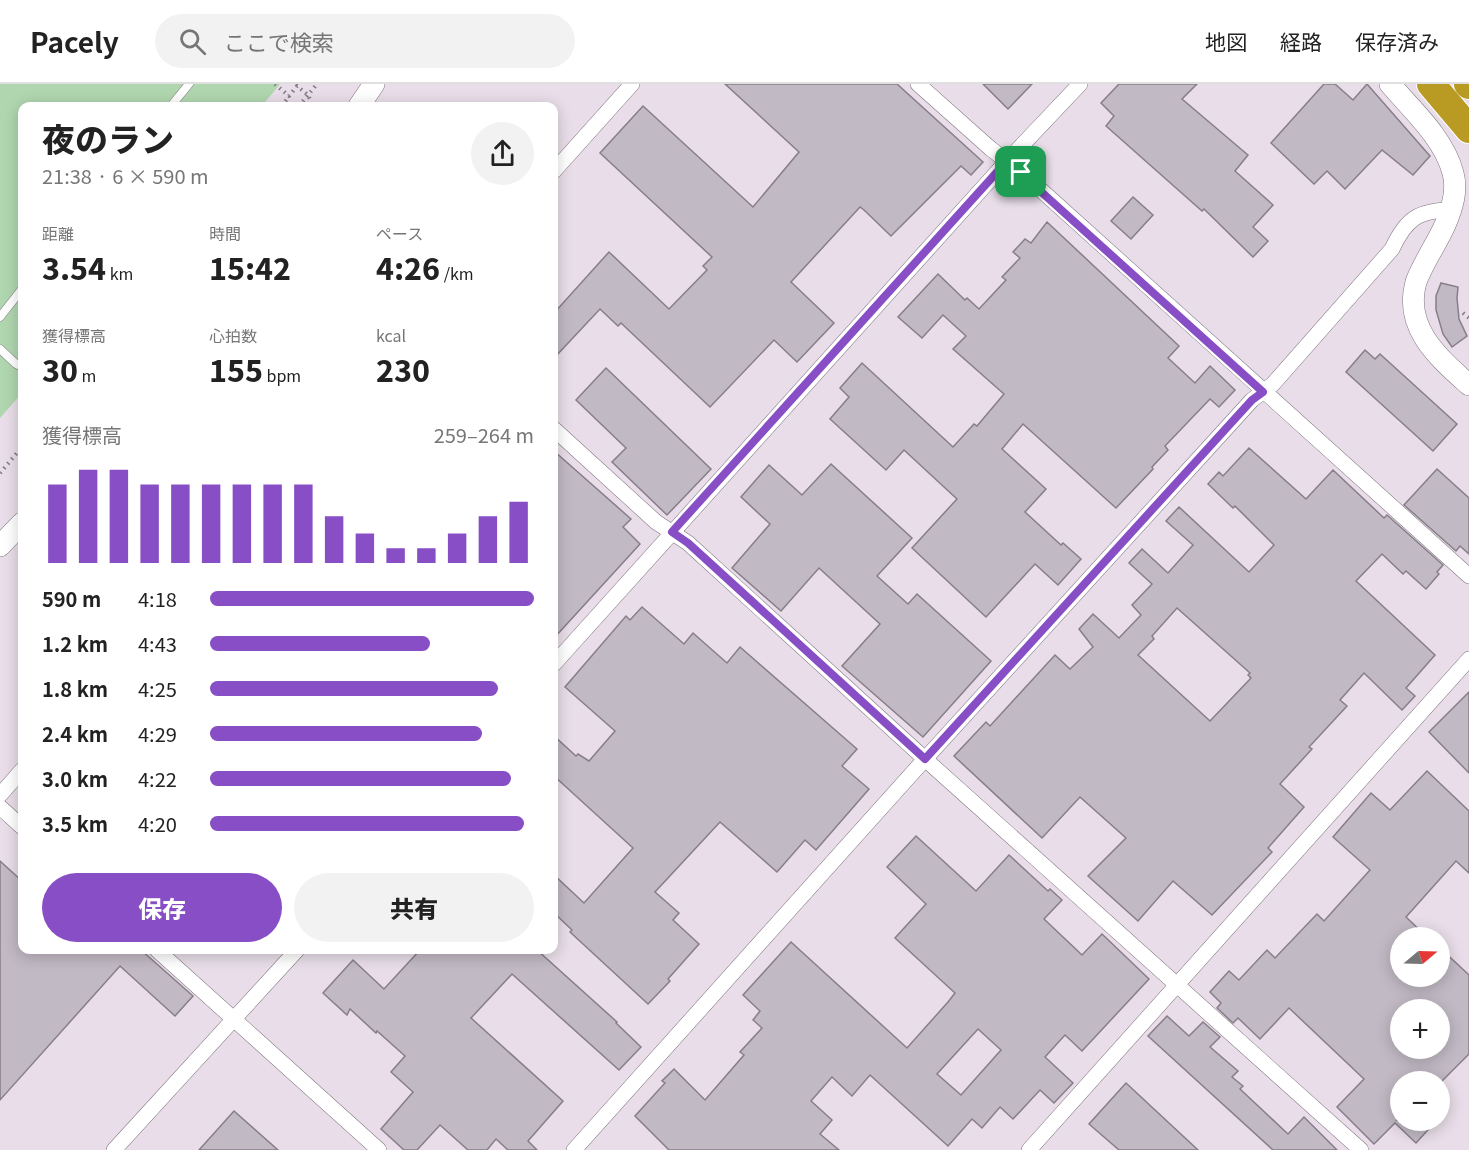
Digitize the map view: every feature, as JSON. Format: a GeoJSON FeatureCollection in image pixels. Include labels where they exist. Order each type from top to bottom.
{"type":"FeatureCollection","features":[{"type":"Feature","properties":{"kind":"highway"},"geometry":{"type":"LineString","coordinates":[[1431,84],[1469,129]]}},
{"type":"Feature","properties":{"kind":"street"},"geometry":{"type":"LineString","coordinates":[[362,102],[374,84]]}},
{"type":"Feature","properties":{"kind":"street"},"geometry":{"type":"LineString","coordinates":[[558,167],[632,84]]}},
{"type":"Feature","properties":{"kind":"street"},"geometry":{"type":"LineString","coordinates":[[918,84],[1007,161],[1469,576]]}},
{"type":"Feature","properties":{"kind":"street"},"geometry":{"type":"LineString","coordinates":[[558,660],[1007,161],[1080,84]]}},
{"type":"Feature","properties":{"kind":"street"},"geometry":{"type":"LineString","coordinates":[[1390,84],[1434,136],[1446,154],[1453,174],[1452,210],[1435,247],[1422,267],[1416,284],[1414,303],[1424,339],[1435,354],[1469,385]]}},
{"type":"Feature","properties":{"kind":"street"},"geometry":{"type":"LineString","coordinates":[[574,1150],[925,759],[1252,400],[1273,384],[1392,249],[1401,230],[1409,220],[1428,212],[1452,210]]}},
{"type":"Feature","properties":{"kind":"street"},"geometry":{"type":"LineString","coordinates":[[558,433],[656,522],[688,543],[1361,1150]]}},
{"type":"Feature","properties":{"kind":"street"},"geometry":{"type":"LineString","coordinates":[[0,546],[18,527]]}},
{"type":"Feature","properties":{"kind":"street"},"geometry":{"type":"LineString","coordinates":[[1029,1150],[1469,659]]}},
{"type":"Feature","properties":{"kind":"street"},"geometry":{"type":"LineString","coordinates":[[0,795],[18,775]]}},
{"type":"Feature","properties":{"kind":"street"},"geometry":{"type":"LineString","coordinates":[[0,807],[18,823]]}},
{"type":"Feature","properties":{"kind":"street"},"geometry":{"type":"LineString","coordinates":[[161,954],[379,1150]]}},
{"type":"Feature","properties":{"kind":"street"},"geometry":{"type":"LineString","coordinates":[[114,1150],[293,954]]}},
{"type":"Feature","properties":{"kind":"lane"},"geometry":{"type":"LineString","coordinates":[[174,102],[189,84]]}},
{"type":"Feature","properties":{"kind":"lane"},"geometry":{"type":"LineString","coordinates":[[0,317],[18,295]]}},
{"type":"Feature","properties":{"kind":"lane"},"geometry":{"type":"LineString","coordinates":[[0,349],[18,365]]}},
{"type":"Feature","properties":{"kind":"path"},"geometry":{"type":"LineString","coordinates":[[275,84],[289,96]]}},
{"type":"Feature","properties":{"kind":"path"},"geometry":{"type":"LineString","coordinates":[[302,102],[317,84]]}},
{"type":"Feature","properties":{"kind":"path"},"geometry":{"type":"LineString","coordinates":[[285,102],[297,86],[308,95],[311,102]]}},
{"type":"Feature","properties":{"kind":"path"},"geometry":{"type":"LineString","coordinates":[[1463,313],[1469,318]]}},
{"type":"Feature","properties":{"kind":"path"},"geometry":{"type":"LineString","coordinates":[[0,473],[18,452]]}},
{"type":"Feature","properties":{"kind":"green space"},"geometry":{"type":"Polygon","coordinates":[[[0,84],[280,84],[265,102],[18,102],[18,398],[0,418],[0,84]]]}},
{"type":"Feature","properties":{"kind":"building"},"geometry":{"type":"Polygon","coordinates":[[[725,84],[897,84],[983,162],[971,175],[961,166],[891,236],[860,207],[791,282],[834,323],[797,362],[774,340],[710,407],[621,323],[618,326],[600,309],[558,354],[558,309],[609,252],[669,309],[707,270],[703,266],[712,257],[600,153],[643,106],[753,207],[799,152],[725,84]]]}},
{"type":"Feature","properties":{"kind":"building"},"geometry":{"type":"Polygon","coordinates":[[[983,84],[1032,84],[1008,109],[983,84]]]}},
{"type":"Feature","properties":{"kind":"building"},"geometry":{"type":"Polygon","coordinates":[[[1119,84],[1197,84],[1182,99],[1248,155],[1235,171],[1273,205],[1253,227],[1268,241],[1253,257],[1204,209],[1202,211],[1106,126],[1114,116],[1101,103],[1119,84]]]}},
{"type":"Feature","properties":{"kind":"building"},"geometry":{"type":"Polygon","coordinates":[[[1324,84],[1335,84],[1353,100],[1367,84],[1430,156],[1413,175],[1382,150],[1345,189],[1327,171],[1314,184],[1271,143],[1324,84]]]}},
{"type":"Feature","properties":{"kind":"building"},"geometry":{"type":"Polygon","coordinates":[[[1133,197],[1153,215],[1131,239],[1111,221],[1133,197]]]}},
{"type":"Feature","properties":{"kind":"building"},"geometry":{"type":"Polygon","coordinates":[[[1047,222],[1179,346],[1168,358],[1195,383],[1210,366],[1235,390],[1219,407],[1210,399],[1165,446],[1168,450],[1152,467],[1153,469],[1116,508],[1023,424],[1002,449],[1046,489],[1025,512],[1061,545],[1063,543],[1081,559],[1058,585],[1035,564],[986,617],[912,548],[957,499],[904,450],[886,470],[830,419],[849,397],[840,388],[862,363],[953,447],[974,424],[977,426],[1004,394],[953,349],[966,336],[943,315],[922,338],[898,317],[938,274],[965,300],[967,298],[979,309],[1006,280],[1002,277],[1020,258],[1013,252],[1025,239],[1031,243],[1047,222]]]}},
{"type":"Feature","properties":{"kind":"building"},"geometry":{"type":"Polygon","coordinates":[[[1441,283],[1458,287],[1459,319],[1467,336],[1452,347],[1443,334],[1436,310],[1436,296],[1441,283]]]}},
{"type":"Feature","properties":{"kind":"building"},"geometry":{"type":"Polygon","coordinates":[[[1365,350],[1375,359],[1380,354],[1457,424],[1433,451],[1346,372],[1365,350]]]}},
{"type":"Feature","properties":{"kind":"building"},"geometry":{"type":"Polygon","coordinates":[[[606,368],[711,469],[667,515],[612,462],[626,448],[576,400],[606,368]]]}},
{"type":"Feature","properties":{"kind":"building"},"geometry":{"type":"Polygon","coordinates":[[[1249,448],[1306,499],[1333,470],[1384,518],[1387,515],[1443,565],[1437,572],[1439,574],[1426,589],[1406,571],[1403,574],[1382,554],[1356,581],[1435,655],[1406,688],[1415,696],[1402,710],[1364,673],[1340,700],[1347,706],[1309,747],[1312,749],[1280,784],[1304,807],[1268,848],[1272,852],[1212,915],[1173,881],[1138,921],[1088,876],[1126,838],[1080,797],[1042,838],[954,756],[986,722],[990,726],[1055,655],[1070,669],[1093,647],[1079,629],[1093,614],[1119,638],[1141,615],[1132,605],[1152,584],[1129,563],[1142,549],[1168,573],[1193,545],[1166,521],[1179,507],[1249,572],[1274,545],[1235,506],[1233,508],[1208,484],[1219,472],[1223,476],[1249,448]],[[1177,608],[1152,636],[1154,639],[1138,655],[1210,721],[1251,678],[1248,675],[1250,673],[1177,608]]]}},
{"type":"Feature","properties":{"kind":"building"},"geometry":{"type":"Polygon","coordinates":[[[558,455],[631,519],[623,527],[640,544],[558,634],[558,455]]]}},
{"type":"Feature","properties":{"kind":"building"},"geometry":{"type":"Polygon","coordinates":[[[831,464],[912,538],[877,576],[908,604],[917,594],[991,661],[923,737],[842,666],[880,624],[819,568],[781,611],[732,568],[770,524],[741,497],[769,465],[802,495],[831,464]]]}},
{"type":"Feature","properties":{"kind":"building"},"geometry":{"type":"Polygon","coordinates":[[[1437,469],[1469,498],[1469,554],[1460,546],[1456,551],[1404,505],[1437,469]]]}},
{"type":"Feature","properties":{"kind":"building"},"geometry":{"type":"Polygon","coordinates":[[[642,607],[684,644],[693,633],[727,663],[740,647],[857,749],[842,766],[869,789],[816,850],[805,840],[777,872],[720,822],[655,892],[679,913],[673,920],[699,944],[668,979],[670,981],[648,1004],[570,932],[572,930],[558,917],[558,879],[584,903],[633,848],[558,780],[558,740],[576,756],[578,754],[589,761],[615,731],[565,687],[626,616],[630,620],[642,607]]]}},
{"type":"Feature","properties":{"kind":"building"},"geometry":{"type":"Polygon","coordinates":[[[1469,692],[1469,773],[1429,732],[1469,692]]]}},
{"type":"Feature","properties":{"kind":"building"},"geometry":{"type":"Polygon","coordinates":[[[1427,771],[1469,811],[1469,873],[1456,861],[1406,917],[1416,927],[1390,927],[1390,987],[1450,987],[1450,957],[1469,975],[1469,1054],[1450,1073],[1450,1071],[1390,1071],[1390,1128],[1374,1144],[1337,1107],[1364,1079],[1289,1008],[1260,1039],[1238,1018],[1233,1023],[1217,1008],[1221,1003],[1210,992],[1229,971],[1239,980],[1267,950],[1275,958],[1317,914],[1324,921],[1370,870],[1333,837],[1371,793],[1390,810],[1427,771]]]}},
{"type":"Feature","properties":{"kind":"building"},"geometry":{"type":"Polygon","coordinates":[[[916,836],[976,891],[1009,855],[1048,891],[1050,889],[1062,900],[1044,919],[1082,955],[1102,934],[1149,979],[1082,1051],[1065,1035],[1045,1057],[1073,1083],[1054,1103],[1040,1090],[1013,1119],[1000,1107],[982,1128],[972,1119],[948,1146],[870,1075],[852,1096],[832,1077],[811,1101],[832,1120],[820,1134],[839,1150],[669,1150],[635,1116],[665,1083],[662,1081],[674,1069],[705,1100],[744,1055],[740,1052],[762,1028],[753,1020],[760,1011],[743,995],[791,942],[907,1048],[955,993],[895,938],[926,904],[887,867],[916,836]],[[978,1029],[937,1074],[961,1095],[1001,1050],[978,1029]]]}},
{"type":"Feature","properties":{"kind":"building"},"geometry":{"type":"Polygon","coordinates":[[[0,861],[18,877],[18,954],[146,954],[193,996],[175,1016],[120,966],[0,1100],[0,861]]]}},
{"type":"Feature","properties":{"kind":"building"},"geometry":{"type":"Polygon","coordinates":[[[416,954],[541,954],[617,1022],[641,1047],[619,1070],[512,974],[471,1018],[563,1101],[528,1141],[537,1150],[508,1150],[496,1139],[487,1150],[468,1150],[440,1125],[417,1150],[404,1150],[381,1129],[413,1092],[391,1072],[405,1056],[350,1009],[347,1015],[323,993],[353,960],[384,989],[416,954]]]}},
{"type":"Feature","properties":{"kind":"building"},"geometry":{"type":"Polygon","coordinates":[[[1167,1016],[1189,1036],[1203,1022],[1220,1037],[1210,1047],[1238,1071],[1232,1077],[1243,1086],[1240,1089],[1288,1134],[1304,1117],[1337,1150],[1273,1150],[1148,1036],[1167,1016]]]}},
{"type":"Feature","properties":{"kind":"building"},"geometry":{"type":"Polygon","coordinates":[[[1126,1083],[1198,1150],[1119,1150],[1089,1124],[1126,1083]]]}},
{"type":"Feature","properties":{"kind":"building"},"geometry":{"type":"Polygon","coordinates":[[[234,1111],[278,1150],[199,1150],[234,1111]]]}},
{"type":"Feature","properties":{"kind":"building"},"geometry":{"type":"Polygon","coordinates":[[[1403,1131],[1427,1131],[1416,1143],[1403,1131]]]}},
{"type":"Feature","properties":{"kind":"route"},"geometry":{"type":"LineString","coordinates":[[1007,161],[1021,172],[1263,392],[1252,400],[925,759],[688,543],[672,532],[1007,161]]}}]}
